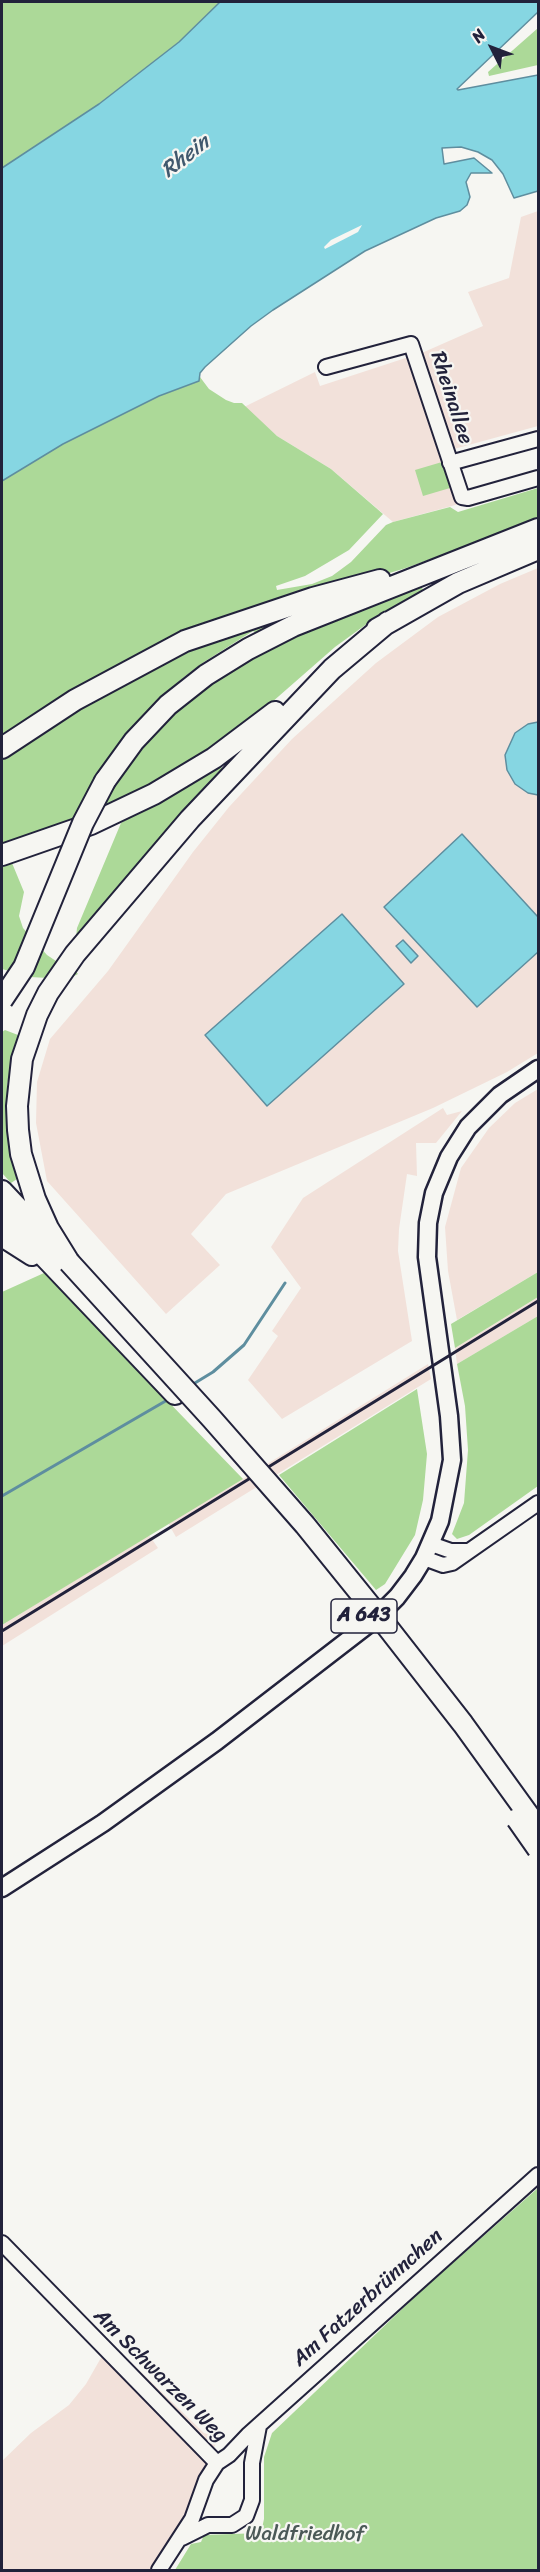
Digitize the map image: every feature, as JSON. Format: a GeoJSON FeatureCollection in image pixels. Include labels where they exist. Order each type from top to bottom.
{"type":"FeatureCollection","features":[{"type":"Feature","properties":{"kind":"highway"},"geometry":{"type":"LineString","coordinates":[[2,1000],[24,967],[83,823],[105,781],[150,723],[206,675],[283,631],[538,529]]}},
{"type":"Feature","properties":{"kind":"highway"},"geometry":{"type":"LineString","coordinates":[[2,855],[91,824],[184,777],[256,728],[338,657],[388,622],[458,583],[536,551]]}},
{"type":"Feature","properties":{"kind":"highway"},"geometry":{"type":"LineString","coordinates":[[2,748],[75,700],[185,641],[282,608],[362,585],[381,580],[397,584]]}},
{"type":"Feature","properties":{"kind":"highway"},"geometry":{"type":"LineString","coordinates":[[69,1262],[48,1228],[27,1176],[18,1130],[17,1106],[22,1059],[37,1015],[61,974],[89,938],[226,778],[332,669],[388,622]]}},
{"type":"Feature","properties":{"kind":"highway","name":"A 643"},"geometry":{"type":"LineString","coordinates":[[2,1191],[212,1419],[305,1525],[435,1687],[538,1828]]}},
{"type":"Feature","properties":{"kind":"highway","name":"A 643"},"geometry":{"type":"LineString","coordinates":[[2,1212],[175,1394],[311,1551],[440,1714],[538,1849]]}},
{"type":"Feature","properties":{"kind":"highway"},"geometry":{"type":"LineString","coordinates":[[2,1236],[26,1250],[70,1283]]}},
{"type":"Feature","properties":{"kind":"main road"},"geometry":{"type":"LineString","coordinates":[[2,1888],[170,1776],[346,1643],[397,1597],[427,1551],[443,1509],[452,1460],[449,1416],[427,1257],[430,1208],[444,1165],[462,1135],[483,1110],[500,1095],[538,1069]]}},
{"type":"Feature","properties":{"kind":"street","name":"Rheinallee"},"geometry":{"type":"LineString","coordinates":[[326,367],[411,344],[450,463],[538,439]]}},
{"type":"Feature","properties":{"kind":"street"},"geometry":{"type":"LineString","coordinates":[[450,463],[462,497],[468,498],[538,478]]}},
{"type":"Feature","properties":{"kind":"street"},"geometry":{"type":"LineString","coordinates":[[427,1551],[438,1564],[448,1564],[538,1503]]}},
{"type":"Feature","properties":{"kind":"street","name":"Am Fatzerbrünnchen"},"geometry":{"type":"LineString","coordinates":[[223,2459],[538,2175]]}},
{"type":"Feature","properties":{"kind":"street","name":"Am Schwarzen Weg"},"geometry":{"type":"LineString","coordinates":[[2,2243],[223,2459],[206,2480],[200,2502],[181,2539]]}},
{"type":"Feature","properties":{"kind":"street","name":"Am Schwarzen Weg"},"geometry":{"type":"LineString","coordinates":[[181,2539],[195,2530],[214,2523],[232,2525],[246,2516],[252,2500],[255,2440],[260,2426]]}},
{"type":"Feature","properties":{"kind":"street"},"geometry":{"type":"LineString","coordinates":[[223,2459],[244,2463],[252,2473]]}},
{"type":"Feature","properties":{"kind":"street"},"geometry":{"type":"LineString","coordinates":[[200,2502],[206,2515],[214,2523]]}},
{"type":"Feature","properties":{"kind":"street"},"geometry":{"type":"LineString","coordinates":[[159,2571],[181,2539]]}},
{"type":"Feature","properties":{"kind":"shaded area"},"geometry":{"type":"Polygon","coordinates":[[[538,211],[538,426],[443,452],[459,504],[393,522],[331,469],[277,436],[244,407],[315,372],[320,386],[424,352],[483,326],[468,292],[509,278],[521,217],[538,211]]]}},
{"type":"Feature","properties":{"kind":"shaded area"},"geometry":{"type":"Polygon","coordinates":[[[538,568],[538,1053],[507,1072],[433,1108],[226,1194],[191,1234],[220,1265],[166,1314],[47,1181],[36,1123],[37,1082],[50,1039],[108,971],[193,852],[229,807],[292,739],[376,663],[438,617],[500,584],[538,568]]]}},
{"type":"Feature","properties":{"kind":"shaded area"},"geometry":{"type":"Polygon","coordinates":[[[538,1089],[538,1272],[457,1320],[448,1271],[445,1227],[461,1168],[489,1128],[515,1103],[538,1089]]]}},
{"type":"Feature","properties":{"kind":"shaded area"},"geometry":{"type":"Polygon","coordinates":[[[443,1108],[447,1115],[462,1111],[436,1143],[416,1143],[417,1176],[407,1174],[399,1229],[398,1251],[412,1341],[282,1419],[248,1380],[278,1336],[272,1331],[301,1288],[271,1247],[303,1198],[443,1108]]]}},
{"type":"Feature","properties":{"kind":"shaded area"},"geometry":{"type":"Polygon","coordinates":[[[538,1297],[538,1316],[457,1364],[455,1348],[538,1297]]]}},
{"type":"Feature","properties":{"kind":"shaded area"},"geometry":{"type":"Polygon","coordinates":[[[428,1364],[431,1379],[176,1537],[168,1523],[428,1364]]]}},
{"type":"Feature","properties":{"kind":"shaded area"},"geometry":{"type":"Polygon","coordinates":[[[149,1535],[158,1548],[2,1646],[2,1625],[149,1535]]]}},
{"type":"Feature","properties":{"kind":"shaded area"},"geometry":{"type":"Polygon","coordinates":[[[110,2342],[204,2433],[218,2437],[197,2497],[185,2522],[154,2570],[2,2570],[2,2461],[31,2433],[69,2405],[86,2384],[110,2342]]]}},
{"type":"Feature","properties":{"kind":"green space"},"geometry":{"type":"Polygon","coordinates":[[[2,2],[220,2],[179,42],[99,104],[2,168],[2,2]]]}},
{"type":"Feature","properties":{"kind":"green space"},"geometry":{"type":"Polygon","coordinates":[[[538,28],[538,65],[489,76],[488,72],[538,28]]]}},
{"type":"Feature","properties":{"kind":"green space"},"geometry":{"type":"Polygon","coordinates":[[[200,377],[209,389],[226,400],[242,403],[277,436],[331,469],[383,514],[349,550],[305,576],[276,586],[277,590],[312,584],[332,576],[351,562],[386,525],[393,522],[450,507],[458,512],[538,488],[538,520],[406,568],[168,640],[76,689],[2,737],[2,481],[63,444],[159,396],[199,381],[200,377]]]}},
{"type":"Feature","properties":{"kind":"green space"},"geometry":{"type":"Polygon","coordinates":[[[442,462],[450,488],[423,496],[415,470],[442,462]]]}},
{"type":"Feature","properties":{"kind":"green space"},"geometry":{"type":"Polygon","coordinates":[[[420,583],[423,590],[379,615],[335,647],[271,703],[183,770],[104,811],[2,846],[2,755],[183,647],[358,589],[258,634],[253,631],[184,677],[160,698],[99,782],[113,788],[120,777],[118,774],[158,727],[200,686],[291,635],[420,583]]]}},
{"type":"Feature","properties":{"kind":"green space"},"geometry":{"type":"Polygon","coordinates":[[[218,764],[223,769],[170,827],[75,947],[77,928],[121,823],[218,764]]]}},
{"type":"Feature","properties":{"kind":"green space"},"geometry":{"type":"Polygon","coordinates":[[[12,863],[24,892],[19,916],[23,928],[47,955],[56,961],[69,963],[78,974],[72,977],[30,977],[2,969],[2,866],[12,863]]]}},
{"type":"Feature","properties":{"kind":"green space"},"geometry":{"type":"Polygon","coordinates":[[[5,1030],[18,1035],[7,1085],[17,1179],[11,1183],[2,1173],[2,1032],[5,1030]]]}},
{"type":"Feature","properties":{"kind":"green space"},"geometry":{"type":"Polygon","coordinates":[[[538,1272],[538,1297],[455,1348],[451,1324],[538,1272]]]}},
{"type":"Feature","properties":{"kind":"green space"},"geometry":{"type":"Polygon","coordinates":[[[44,1273],[243,1479],[2,1625],[2,1292],[44,1273]]]}},
{"type":"Feature","properties":{"kind":"green space"},"geometry":{"type":"Polygon","coordinates":[[[538,1316],[538,1486],[469,1535],[457,1539],[452,1534],[464,1503],[468,1450],[465,1406],[457,1364],[538,1316]]]}},
{"type":"Feature","properties":{"kind":"green space"},"geometry":{"type":"Polygon","coordinates":[[[417,1389],[427,1454],[423,1500],[415,1535],[385,1584],[376,1590],[279,1475],[417,1389]]]}},
{"type":"Feature","properties":{"kind":"green space","name":"Waldfriedhof"},"geometry":{"type":"Polygon","coordinates":[[[538,2188],[538,2570],[175,2570],[191,2544],[201,2542],[204,2535],[261,2533],[264,2519],[264,2457],[272,2433],[420,2292],[538,2188]]]}},
{"type":"Feature","properties":{"kind":"water","name":"Rhein"},"geometry":{"type":"Polygon","coordinates":[[[220,2],[538,2],[538,12],[457,89],[538,75],[538,191],[514,198],[503,174],[492,160],[478,152],[461,147],[442,148],[444,164],[474,158],[492,173],[471,173],[466,182],[470,197],[467,205],[460,211],[436,218],[365,251],[273,310],[251,326],[205,367],[200,373],[199,381],[159,396],[63,444],[2,481],[2,168],[99,104],[179,42],[220,2]]]}},
{"type":"Feature","properties":{"kind":"water"},"geometry":{"type":"Polygon","coordinates":[[[538,722],[538,795],[528,793],[515,784],[507,770],[505,755],[515,733],[528,724],[538,722]]]}},
{"type":"Feature","properties":{"kind":"water"},"geometry":{"type":"Polygon","coordinates":[[[462,834],[538,917],[538,952],[477,1007],[384,907],[462,834]]]}},
{"type":"Feature","properties":{"kind":"water"},"geometry":{"type":"Polygon","coordinates":[[[342,914],[404,984],[267,1106],[205,1035],[342,914]]]}},
{"type":"Feature","properties":{"kind":"water"},"geometry":{"type":"Polygon","coordinates":[[[403,940],[418,956],[411,963],[396,946],[403,940]]]}},
{"type":"Feature","properties":{"kind":"pier"},"geometry":{"type":"Polygon","coordinates":[[[362,225],[358,232],[325,249],[324,247],[331,240],[362,225]]]}},
{"type":"Feature","properties":{"kind":"waterway"},"geometry":{"type":"LineString","coordinates":[[190,1386],[213,1372],[244,1345],[285,1283]]}},
{"type":"Feature","properties":{"kind":"waterway"},"geometry":{"type":"LineString","coordinates":[[2,1496],[169,1399]]}},
{"type":"Feature","properties":{"kind":"railway"},"geometry":{"type":"LineString","coordinates":[[2,1631],[538,1301]]}}]}
